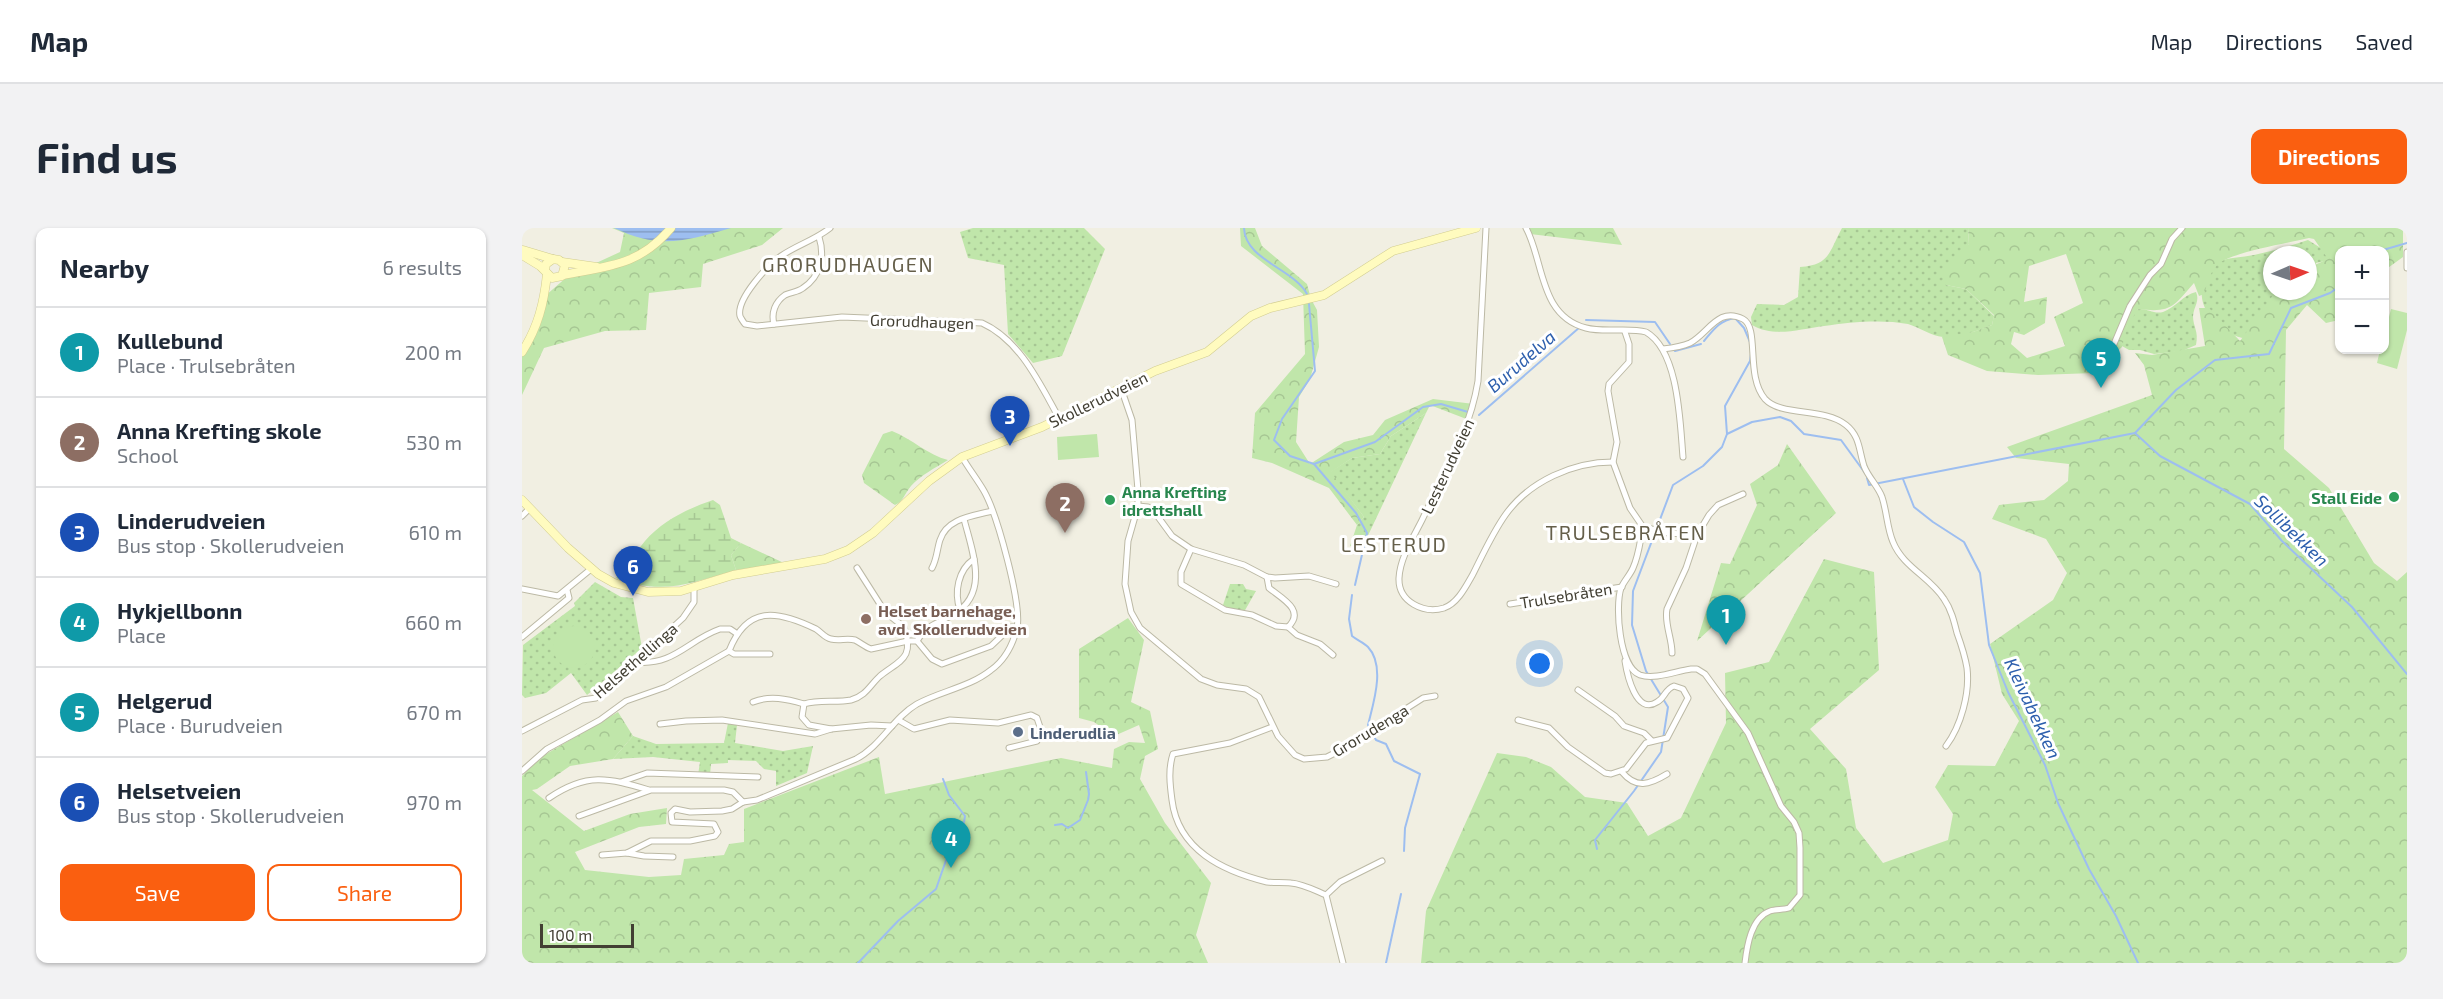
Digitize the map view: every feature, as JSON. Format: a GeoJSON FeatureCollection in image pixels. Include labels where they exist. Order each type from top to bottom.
{"type":"FeatureCollection","features":[{"type":"Feature","properties":{"kind":"street"},"geometry":{"type":"LineString","coordinates":[[522,255],[546,272],[560,277],[631,260],[650,249],[670,228]]}},
{"type":"Feature","properties":{"kind":"street","name":"Grorudhaugen"},"geometry":{"type":"LineString","coordinates":[[830,228],[819,237],[779,257],[746,293],[740,307],[740,316],[745,324],[757,326],[842,317],[982,323],[1002,334],[1023,358],[1059,418]]}},
{"type":"Feature","properties":{"kind":"street","name":"Skollerudveien"},"geometry":{"type":"LineString","coordinates":[[522,500],[568,548],[591,568],[614,583],[648,592],[668,592],[733,575],[825,559],[848,550],[873,533],[928,481],[962,457],[1029,432],[1155,371],[1207,352],[1244,321],[1261,311],[1324,295],[1392,251],[1476,228]]}},
{"type":"Feature","properties":{"kind":"street","name":"Lesterudveien"},"geometry":{"type":"LineString","coordinates":[[1486,228],[1478,381],[1474,404],[1459,444],[1402,560],[1399,586],[1404,597],[1423,609],[1446,607],[1455,602],[1467,585],[1506,514],[1526,493],[1567,470],[1588,464],[1613,462]]}},
{"type":"Feature","properties":{"kind":"street"},"geometry":{"type":"LineString","coordinates":[[1526,228],[1544,286],[1560,312],[1582,327],[1646,332],[1668,348],[1678,404],[1683,457]]}},
{"type":"Feature","properties":{"kind":"street"},"geometry":{"type":"LineString","coordinates":[[2111,351],[2130,306],[2150,275],[2161,264],[2172,238],[2182,228]]}},
{"type":"Feature","properties":{"kind":"street"},"geometry":{"type":"LineString","coordinates":[[774,324],[772,316],[775,306],[786,295],[802,290],[813,279],[822,262],[823,248],[819,237]]}},
{"type":"Feature","properties":{"kind":"street"},"geometry":{"type":"LineString","coordinates":[[522,250],[562,262],[604,267]]}},
{"type":"Feature","properties":{"kind":"street"},"geometry":{"type":"LineString","coordinates":[[2407,252],[2407,268]]}},
{"type":"Feature","properties":{"kind":"street"},"geometry":{"type":"LineString","coordinates":[[522,352],[535,329],[545,297],[546,264],[553,259]]}},
{"type":"Feature","properties":{"kind":"street"},"geometry":{"type":"LineString","coordinates":[[545,297],[565,268],[562,262]]}},
{"type":"Feature","properties":{"kind":"street"},"geometry":{"type":"LineString","coordinates":[[1668,348],[1692,343],[1719,318],[1732,316],[1745,319],[1753,335],[1753,372],[1764,398],[1780,408],[1819,413],[1846,425],[1854,433],[1870,476],[1882,496],[1890,532],[1897,550],[1945,600],[1951,611],[1964,657],[1967,683],[1961,716],[1946,746]]}},
{"type":"Feature","properties":{"kind":"street"},"geometry":{"type":"LineString","coordinates":[[1625,332],[1629,344],[1629,362],[1609,384],[1608,391],[1617,442],[1613,462],[1630,508],[1643,527],[1668,533],[1697,536]]}},
{"type":"Feature","properties":{"kind":"street","name":"Grorudenga"},"geometry":{"type":"LineString","coordinates":[[1120,388],[1128,408],[1133,431],[1138,506],[1128,541],[1125,592],[1135,620],[1149,636],[1201,679],[1246,689],[1259,696],[1272,727],[1294,754],[1304,759],[1316,759],[1343,749],[1423,698],[1435,696]]}},
{"type":"Feature","properties":{"kind":"street"},"geometry":{"type":"LineString","coordinates":[[627,853],[651,841],[690,841],[715,836],[717,828],[711,823],[672,822],[671,813],[675,809],[690,812],[732,809],[743,802],[758,800],[856,759],[867,753],[917,704],[980,678],[993,669],[1012,645],[1017,627],[1016,597],[992,511],[984,491],[962,457]]}},
{"type":"Feature","properties":{"kind":"street"},"geometry":{"type":"LineString","coordinates":[[1672,653],[1667,609],[1686,568],[1697,536],[1709,515],[1718,505],[1743,494]]}},
{"type":"Feature","properties":{"kind":"street"},"geometry":{"type":"LineString","coordinates":[[1138,506],[1153,510],[1172,536],[1191,549],[1244,565],[1267,577],[1309,576],[1336,584]]}},
{"type":"Feature","properties":{"kind":"street"},"geometry":{"type":"LineString","coordinates":[[522,516],[530,508]]}},
{"type":"Feature","properties":{"kind":"street"},"geometry":{"type":"LineString","coordinates":[[932,568],[944,531],[953,523],[992,511]]}},
{"type":"Feature","properties":{"kind":"street"},"geometry":{"type":"LineString","coordinates":[[917,641],[926,628],[960,610],[973,594],[976,576],[974,559],[964,519]]}},
{"type":"Feature","properties":{"kind":"street","name":"Trulsebråten"},"geometry":{"type":"LineString","coordinates":[[1622,772],[1641,748],[1652,741],[1664,740],[1669,736],[1688,701],[1683,689],[1674,686],[1666,691],[1659,702],[1644,704],[1630,685],[1619,618],[1619,600],[1622,587],[1637,558],[1643,527]]}},
{"type":"Feature","properties":{"kind":"street"},"geometry":{"type":"LineString","coordinates":[[1191,549],[1181,572],[1181,584],[1225,610],[1252,615],[1276,626],[1288,627],[1297,635],[1320,644],[1333,655]]}},
{"type":"Feature","properties":{"kind":"street"},"geometry":{"type":"LineString","coordinates":[[960,610],[957,594],[961,572],[974,559]]}},
{"type":"Feature","properties":{"kind":"street"},"geometry":{"type":"LineString","coordinates":[[522,589],[558,596],[567,591],[591,568]]}},
{"type":"Feature","properties":{"kind":"street"},"geometry":{"type":"LineString","coordinates":[[753,702],[774,698],[804,704],[846,700],[860,696],[882,675],[901,662],[908,640],[904,627],[885,612],[857,568]]}},
{"type":"Feature","properties":{"kind":"street"},"geometry":{"type":"LineString","coordinates":[[1267,577],[1269,588],[1292,606],[1295,612],[1293,622],[1288,627]]}},
{"type":"Feature","properties":{"kind":"street","name":"Helsethellinga"},"geometry":{"type":"LineString","coordinates":[[522,731],[582,700],[596,698],[692,608],[694,587]]}},
{"type":"Feature","properties":{"kind":"street","name":"Trulsebråten"},"geometry":{"type":"LineString","coordinates":[[1510,604],[1622,587]]}},
{"type":"Feature","properties":{"kind":"street"},"geometry":{"type":"LineString","coordinates":[[522,637],[569,598],[567,591]]}},
{"type":"Feature","properties":{"kind":"street"},"geometry":{"type":"LineString","coordinates":[[770,654],[734,654],[729,651],[736,633],[751,619],[781,615],[819,631],[831,639],[855,640],[872,649],[908,640],[917,641],[932,659],[942,664],[991,646],[1011,627],[1017,627]]}},
{"type":"Feature","properties":{"kind":"street"},"geometry":{"type":"LineString","coordinates":[[636,662],[664,661],[720,629],[730,629],[736,633]]}},
{"type":"Feature","properties":{"kind":"street","name":"Helsethellinga"},"geometry":{"type":"LineString","coordinates":[[522,771],[547,749],[609,714],[626,701],[666,687],[729,651]]}},
{"type":"Feature","properties":{"kind":"street"},"geometry":{"type":"LineString","coordinates":[[1625,657],[1633,669],[1640,674],[1652,676],[1691,669],[1697,669],[1705,674],[1748,733],[1781,806],[1794,822],[1798,833],[1800,895],[1789,908],[1771,910],[1764,915],[1752,930],[1745,963]]}},
{"type":"Feature","properties":{"kind":"street"},"geometry":{"type":"LineString","coordinates":[[1578,690],[1615,716],[1624,726],[1644,733],[1652,741]]}},
{"type":"Feature","properties":{"kind":"street"},"geometry":{"type":"LineString","coordinates":[[804,704],[802,717],[809,725],[831,729]]}},
{"type":"Feature","properties":{"kind":"street"},"geometry":{"type":"LineString","coordinates":[[900,721],[914,729],[950,720],[998,723],[1031,715],[1036,718],[1041,730],[1037,741],[1010,748]]}},
{"type":"Feature","properties":{"kind":"street"},"geometry":{"type":"LineString","coordinates":[[660,724],[712,720],[815,734],[831,729],[871,725],[892,726]]}},
{"type":"Feature","properties":{"kind":"street"},"geometry":{"type":"LineString","coordinates":[[1518,720],[1549,728],[1568,747],[1605,772],[1616,774],[1622,772],[1633,783],[1652,782],[1667,774]]}},
{"type":"Feature","properties":{"kind":"street"},"geometry":{"type":"LineString","coordinates":[[1272,727],[1230,743],[1173,754],[1171,786],[1176,821],[1181,831],[1207,859],[1260,880],[1300,884],[1326,895]]}},
{"type":"Feature","properties":{"kind":"street"},"geometry":{"type":"LineString","coordinates":[[621,782],[647,773],[758,777]]}},
{"type":"Feature","properties":{"kind":"street"},"geometry":{"type":"LineString","coordinates":[[549,798],[583,781],[604,778],[651,790],[724,790],[733,792],[743,802]]}},
{"type":"Feature","properties":{"kind":"street"},"geometry":{"type":"LineString","coordinates":[[579,816],[651,790]]}},
{"type":"Feature","properties":{"kind":"street"},"geometry":{"type":"LineString","coordinates":[[602,855],[627,853],[673,857]]}},
{"type":"Feature","properties":{"kind":"street"},"geometry":{"type":"LineString","coordinates":[[1326,895],[1340,882],[1382,861]]}},
{"type":"Feature","properties":{"kind":"street"},"geometry":{"type":"LineString","coordinates":[[1326,895],[1342,963]]}},
{"type":"Feature","properties":{"kind":"green space"},"geometry":{"type":"Polygon","coordinates":[[[612,228],[783,228],[762,245],[703,264],[701,287],[649,293],[646,330],[605,331],[544,348],[522,395],[522,348],[545,296],[568,276],[620,252],[624,233],[612,228]]]}},
{"type":"Feature","properties":{"kind":"green space"},"geometry":{"type":"Polygon","coordinates":[[[973,228],[1084,228],[1105,249],[1062,356],[1033,363],[1008,334],[1004,265],[968,258],[960,232],[973,228]]]}},
{"type":"Feature","properties":{"kind":"green space"},"geometry":{"type":"Polygon","coordinates":[[[1240,228],[1255,228],[1262,246],[1307,284],[1317,310],[1319,347],[1310,379],[1299,397],[1296,442],[1310,464],[1344,442],[1373,435],[1385,420],[1433,399],[1474,404],[1469,420],[1430,405],[1426,413],[1391,436],[1380,454],[1352,458],[1331,472],[1364,517],[1357,525],[1329,488],[1272,463],[1252,458],[1255,413],[1305,354],[1303,294],[1241,246],[1240,228]]]}},
{"type":"Feature","properties":{"kind":"green space"},"geometry":{"type":"Polygon","coordinates":[[[1526,228],[1613,228],[1622,245],[1530,234],[1526,228]]]}},
{"type":"Feature","properties":{"kind":"green space"},"geometry":{"type":"Polygon","coordinates":[[[1842,228],[1968,228],[1969,244],[1946,285],[1966,289],[1994,316],[1992,325],[1968,334],[1943,337],[1908,324],[1877,321],[1778,332],[1752,325],[1751,317],[1757,304],[1784,305],[1798,297],[1800,267],[1810,266],[1823,260],[1842,228]]]}},
{"type":"Feature","properties":{"kind":"green space"},"geometry":{"type":"Polygon","coordinates":[[[1968,228],[2403,228],[2403,257],[2389,267],[2389,246],[2335,246],[2335,321],[2326,323],[2307,305],[2286,330],[2284,449],[2329,488],[2374,563],[2397,581],[2407,572],[2407,963],[1421,963],[1426,911],[1497,753],[1526,757],[1551,767],[1585,797],[1627,803],[1648,836],[1681,818],[1726,723],[1725,673],[1769,662],[1824,559],[1874,572],[1879,670],[1810,729],[1846,769],[1856,828],[1883,863],[1948,840],[1953,814],[1935,787],[1948,765],[1995,766],[2019,721],[2002,694],[1990,644],[2053,600],[2067,573],[2046,539],[1992,519],[1999,505],[2044,500],[2068,481],[2069,464],[2016,458],[2007,447],[2152,395],[2144,365],[2135,353],[2152,355],[2205,346],[2199,308],[2209,308],[2240,341],[2270,300],[2317,300],[2317,264],[2328,259],[2314,239],[2309,238],[2274,246],[2263,246],[2263,249],[2225,260],[2213,270],[2204,294],[2199,296],[2194,283],[2176,303],[2165,309],[2138,309],[2127,327],[2122,347],[2094,373],[2038,375],[1987,371],[1948,355],[1942,337],[1973,332],[1992,325],[1994,315],[1966,289],[1946,285],[1941,270],[1969,244],[1968,228]],[[2066,254],[2029,266],[2024,302],[2047,297],[2045,323],[2024,335],[2014,332],[2011,344],[2027,358],[2065,346],[2054,317],[2083,303],[2066,254]]]}},
{"type":"Feature","properties":{"kind":"green space"},"geometry":{"type":"Polygon","coordinates":[[[2308,240],[2332,255],[2334,259],[2317,263],[2317,246],[2288,246],[2308,240]]]}},
{"type":"Feature","properties":{"kind":"green space"},"geometry":{"type":"Polygon","coordinates":[[[2263,253],[2263,300],[2274,300],[2251,339],[2238,337],[2218,324],[2205,307],[2202,288],[2207,274],[2217,263],[2229,258],[2263,253]]]}},
{"type":"Feature","properties":{"kind":"green space"},"geometry":{"type":"Polygon","coordinates":[[[2196,292],[2197,301],[2193,320],[2197,336],[2196,345],[2182,351],[2154,354],[2129,350],[2122,346],[2123,335],[2135,310],[2163,312],[2196,292]]]}},
{"type":"Feature","properties":{"kind":"green space"},"geometry":{"type":"Polygon","coordinates":[[[2391,309],[2407,313],[2407,330],[2397,369],[2377,363],[2379,354],[2389,354],[2391,309]]]}},
{"type":"Feature","properties":{"kind":"green space"},"geometry":{"type":"Polygon","coordinates":[[[1426,413],[1364,544],[1350,546],[1357,525],[1364,517],[1330,472],[1352,458],[1380,454],[1391,436],[1426,413]]]}},
{"type":"Feature","properties":{"kind":"green space"},"geometry":{"type":"Polygon","coordinates":[[[892,431],[948,460],[919,478],[895,505],[864,483],[862,475],[883,434],[892,431]]]}},
{"type":"Feature","properties":{"kind":"green space"},"geometry":{"type":"Polygon","coordinates":[[[1097,434],[1099,457],[1058,460],[1057,437],[1097,434]]]}},
{"type":"Feature","properties":{"kind":"green space"},"geometry":{"type":"Polygon","coordinates":[[[1787,444],[1836,513],[1697,641],[1721,563],[1730,564],[1757,505],[1750,484],[1778,465],[1787,444]]]}},
{"type":"Feature","properties":{"kind":"green space"},"geometry":{"type":"Polygon","coordinates":[[[713,500],[720,505],[731,538],[741,543],[731,555],[736,570],[690,583],[662,587],[616,578],[659,527],[685,511],[713,500]]]}},
{"type":"Feature","properties":{"kind":"green space"},"geometry":{"type":"Polygon","coordinates":[[[741,543],[784,563],[736,570],[731,555],[741,543]]]}},
{"type":"Feature","properties":{"kind":"green space"},"geometry":{"type":"Polygon","coordinates":[[[595,582],[621,597],[633,598],[642,648],[587,695],[571,673],[546,693],[525,698],[522,695],[523,645],[575,606],[574,603],[595,582]]]}},
{"type":"Feature","properties":{"kind":"green space"},"geometry":{"type":"Polygon","coordinates":[[[1230,584],[1243,584],[1246,589],[1256,591],[1244,612],[1233,611],[1223,605],[1230,584]]]}},
{"type":"Feature","properties":{"kind":"green space"},"geometry":{"type":"Polygon","coordinates":[[[1128,618],[1144,640],[1131,702],[1150,711],[1158,749],[1145,756],[1140,779],[1165,823],[1211,883],[1196,935],[1208,963],[522,963],[522,776],[541,757],[618,712],[633,736],[613,759],[570,766],[537,789],[532,790],[584,831],[630,814],[667,808],[666,824],[639,827],[575,852],[585,870],[649,877],[681,875],[684,859],[724,855],[729,844],[744,842],[744,809],[879,757],[885,794],[1061,758],[1112,768],[1114,749],[1129,742],[1145,743],[1139,725],[1114,736],[1094,722],[1079,718],[1079,649],[1128,618]]]}},
{"type":"Feature","properties":{"kind":"green space"},"geometry":{"type":"Polygon","coordinates":[[[574,626],[582,627],[589,632],[594,639],[594,655],[589,662],[582,667],[574,668],[566,667],[559,662],[554,655],[553,647],[554,639],[559,632],[566,627],[574,626]]]}},
{"type":"Feature","properties":{"kind":"green space"},"geometry":{"type":"Polygon","coordinates":[[[728,723],[737,725],[735,743],[783,751],[813,746],[807,773],[776,786],[776,771],[764,769],[756,761],[728,760],[728,763],[711,764],[710,775],[698,775],[700,762],[653,757],[613,759],[633,736],[656,744],[724,743],[728,723]]]}},
{"type":"Feature","properties":{"kind":"water"},"geometry":{"type":"Polygon","coordinates":[[[614,228],[731,228],[686,240],[659,241],[631,235],[614,228]]]}},
{"type":"Feature","properties":{"kind":"waterway","name":"Burudelva"},"geometry":{"type":"LineString","coordinates":[[1244,228],[1246,239],[1252,248],[1301,285],[1307,294]]}},
{"type":"Feature","properties":{"kind":"waterway"},"geometry":{"type":"LineString","coordinates":[[2389,248],[2407,243]]}},
{"type":"Feature","properties":{"kind":"waterway"},"geometry":{"type":"LineString","coordinates":[[1867,478],[1869,485],[2135,433],[2176,390],[2215,360],[2269,354],[2291,308],[2335,290]]}},
{"type":"Feature","properties":{"kind":"waterway","name":"Burudelva"},"geometry":{"type":"LineString","coordinates":[[1309,304],[1315,371],[1282,419],[1274,440],[1290,456],[1314,464],[1375,442],[1423,407],[1441,404],[1468,412]]}},
{"type":"Feature","properties":{"kind":"waterway","name":"Burudelva"},"geometry":{"type":"LineString","coordinates":[[1704,341],[1721,323],[1735,318],[1744,328],[1750,342]]}},
{"type":"Feature","properties":{"kind":"waterway","name":"Burudelva"},"geometry":{"type":"LineString","coordinates":[[1586,320],[1655,322],[1670,344]]}},
{"type":"Feature","properties":{"kind":"waterway","name":"Burudelva"},"geometry":{"type":"LineString","coordinates":[[1479,415],[1580,327]]}},
{"type":"Feature","properties":{"kind":"waterway","name":"Burudelva"},"geometry":{"type":"LineString","coordinates":[[1673,349],[1675,351],[1701,344]]}},
{"type":"Feature","properties":{"kind":"waterway","name":"Burudelva"},"geometry":{"type":"LineString","coordinates":[[1727,434],[1725,406],[1750,361],[1751,354]]}},
{"type":"Feature","properties":{"kind":"waterway"},"geometry":{"type":"LineString","coordinates":[[1597,849],[1595,840],[1634,791],[1661,752],[1668,707],[1646,671],[1632,625],[1633,591],[1673,485],[1703,466],[1722,447],[1727,434],[1752,422],[1780,417],[1791,421],[1804,434],[1841,440],[1865,473]]}},
{"type":"Feature","properties":{"kind":"waterway","name":"Sollibekken"},"geometry":{"type":"LineString","coordinates":[[2135,433],[2160,456],[2250,504],[2282,541],[2352,607],[2407,674]]}},
{"type":"Feature","properties":{"kind":"waterway"},"geometry":{"type":"LineString","coordinates":[[1314,464],[1356,513],[1367,533],[1355,585]]}},
{"type":"Feature","properties":{"kind":"waterway","name":"Kleivabekken"},"geometry":{"type":"LineString","coordinates":[[1903,479],[1914,507],[1964,542],[1980,573],[1989,645],[2008,692],[2045,765],[2058,803],[2089,869],[2116,916],[2138,963]]}},
{"type":"Feature","properties":{"kind":"waterway"},"geometry":{"type":"LineString","coordinates":[[1352,595],[1349,619],[1352,636],[1368,647],[1376,664],[1377,685],[1368,725],[1376,740],[1386,744],[1394,761],[1420,774],[1405,828],[1404,851]]}},
{"type":"Feature","properties":{"kind":"waterway"},"geometry":{"type":"LineString","coordinates":[[1055,825],[1062,824],[1068,828],[1080,820],[1089,794],[1086,772]]}},
{"type":"Feature","properties":{"kind":"waterway"},"geometry":{"type":"LineString","coordinates":[[858,963],[898,921],[936,889],[951,846],[965,816],[949,795],[943,779]]}},
{"type":"Feature","properties":{"kind":"waterway"},"geometry":{"type":"LineString","coordinates":[[1386,963],[1401,894]]}},
{"type":"Feature","properties":{"kind":"place","name":"Helgerud"},"geometry":{"type":"Point","coordinates":[2101,388]}},
{"type":"Feature","properties":{"kind":"place","name":"Linderudveien"},"geometry":{"type":"Point","coordinates":[1010,446]}},
{"type":"Feature","properties":{"kind":"place","name":"Stall Eide"},"geometry":{"type":"Point","coordinates":[2394,497]}},
{"type":"Feature","properties":{"kind":"place","name":"Anna Krefting idrettshall"},"geometry":{"type":"Point","coordinates":[1110,500]}},
{"type":"Feature","properties":{"kind":"place","name":"Anna Krefting skole"},"geometry":{"type":"Point","coordinates":[1065,533]}},
{"type":"Feature","properties":{"kind":"place","name":"Helsetveien"},"geometry":{"type":"Point","coordinates":[633,596]}},
{"type":"Feature","properties":{"kind":"place","name":"Helset barnehage, avd. Skollerudveien"},"geometry":{"type":"Point","coordinates":[866,619]}},
{"type":"Feature","properties":{"kind":"place","name":"Kullebund"},"geometry":{"type":"Point","coordinates":[1726,645]}},
{"type":"Feature","properties":{"kind":"place","name":"Linderudlia"},"geometry":{"type":"Point","coordinates":[1018,732]}},
{"type":"Feature","properties":{"kind":"place","name":"Hykjellbonn"},"geometry":{"type":"Point","coordinates":[951,868]}},
{"type":"Feature","properties":{"kind":"district","name":"GRORUDHAUGEN"},"geometry":{"type":"Point","coordinates":[848,264]}},
{"type":"Feature","properties":{"kind":"district","name":"TRULSEBRÅTEN"},"geometry":{"type":"Point","coordinates":[1626,532]}},
{"type":"Feature","properties":{"kind":"district","name":"LESTERUD"},"geometry":{"type":"Point","coordinates":[1394,544]}}]}
